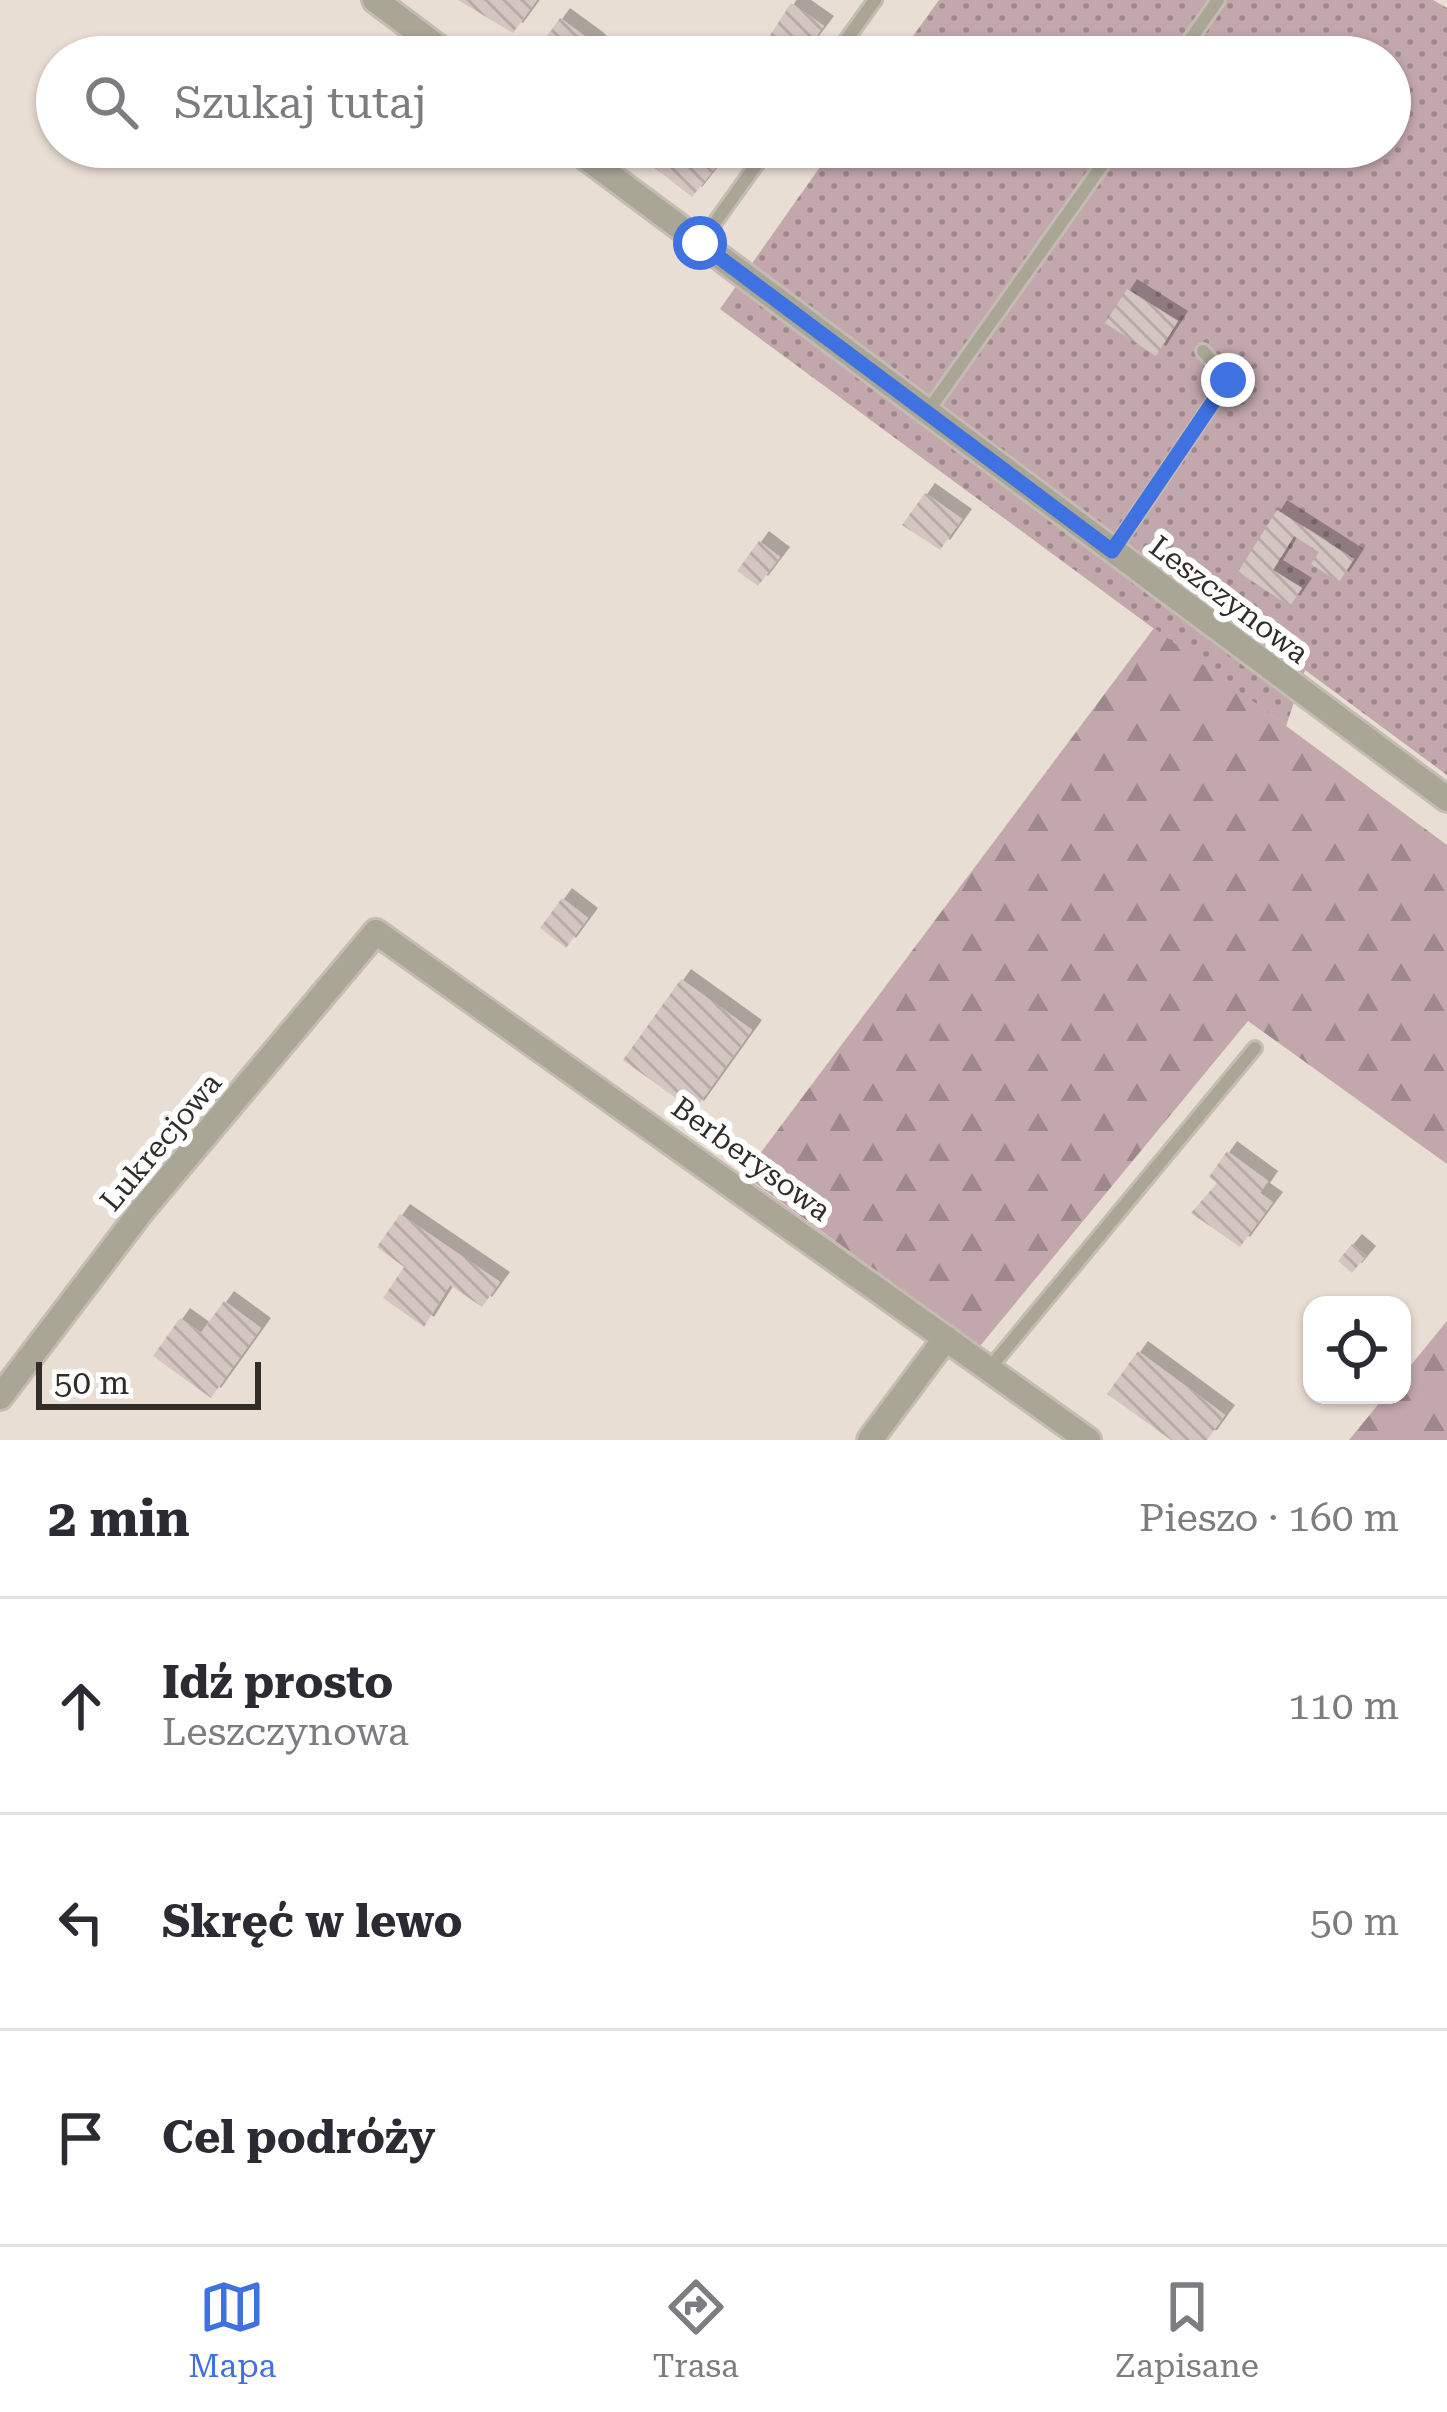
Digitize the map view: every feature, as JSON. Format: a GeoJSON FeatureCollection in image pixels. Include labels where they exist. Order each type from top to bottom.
{"type":"FeatureCollection","features":[{"type":"Feature","properties":{"kind":"street"},"geometry":{"type":"LineString","coordinates":[[375,0],[423,36]]}},
{"type":"Feature","properties":{"kind":"street","name":"Leszczynowa"},"geometry":{"type":"LineString","coordinates":[[600,168],[1447,799]]}},
{"type":"Feature","properties":{"kind":"street","name":"Berberysowa"},"geometry":{"type":"LineString","coordinates":[[376,932],[1088,1440]]}},
{"type":"Feature","properties":{"kind":"street","name":"Lukrecjowa"},"geometry":{"type":"LineString","coordinates":[[0,1397],[143,1209],[376,932]]}},
{"type":"Feature","properties":{"kind":"street"},"geometry":{"type":"LineString","coordinates":[[870,1440],[946,1338]]}},
{"type":"Feature","properties":{"kind":"lane"},"geometry":{"type":"LineString","coordinates":[[849,36],[875,0]]}},
{"type":"Feature","properties":{"kind":"lane"},"geometry":{"type":"LineString","coordinates":[[1193,36],[1218,0]]}},
{"type":"Feature","properties":{"kind":"lane"},"geometry":{"type":"LineString","coordinates":[[700,243],[754,168]]}},
{"type":"Feature","properties":{"kind":"lane"},"geometry":{"type":"LineString","coordinates":[[926,414],[1100,168]]}},
{"type":"Feature","properties":{"kind":"lane"},"geometry":{"type":"LineString","coordinates":[[1112,551],[1228,380],[1203,351]]}},
{"type":"Feature","properties":{"kind":"lane"},"geometry":{"type":"LineString","coordinates":[[989,1370],[1255,1048]]}},
{"type":"Feature","properties":{"kind":"green space"},"geometry":{"type":"Polygon","coordinates":[[[939,0],[1433,0],[1447,8],[1447,775],[1305,670],[1286,726],[720,309],[819,168],[1411,168],[1411,36],[913,36],[939,0]]]}},
{"type":"Feature","properties":{"kind":"green space"},"geometry":{"type":"Polygon","coordinates":[[[1154,628],[1447,845],[1447,1164],[1248,1021],[980,1346],[744,1175],[1154,628]]]}},
{"type":"Feature","properties":{"kind":"green space"},"geometry":{"type":"Polygon","coordinates":[[[1447,1321],[1447,1440],[1349,1440],[1379,1404],[1411,1404],[1411,1365],[1447,1321]]]}},
{"type":"Feature","properties":{"kind":"building"},"geometry":{"type":"Polygon","coordinates":[[[458,0],[537,0],[513,33],[458,0]]]}},
{"type":"Feature","properties":{"kind":"building"},"geometry":{"type":"Polygon","coordinates":[[[791,3],[824,26],[816,36],[770,36],[791,3]]]}},
{"type":"Feature","properties":{"kind":"building"},"geometry":{"type":"Polygon","coordinates":[[[560,18],[585,36],[547,36],[560,18]]]}},
{"type":"Feature","properties":{"kind":"building"},"geometry":{"type":"Polygon","coordinates":[[[655,168],[715,168],[692,197],[655,168]]]}},
{"type":"Feature","properties":{"kind":"building"},"geometry":{"type":"Polygon","coordinates":[[[1127,289],[1178,321],[1156,356],[1105,323],[1127,289]]]}},
{"type":"Feature","properties":{"kind":"building"},"geometry":{"type":"Polygon","coordinates":[[[925,493],[962,519],[940,550],[902,525],[925,493]]]}},
{"type":"Feature","properties":{"kind":"building"},"geometry":{"type":"Polygon","coordinates":[[[1277,510],[1354,559],[1339,582],[1311,564],[1319,552],[1294,536],[1273,570],[1302,588],[1290,606],[1238,572],[1277,510]]]}},
{"type":"Feature","properties":{"kind":"building"},"geometry":{"type":"Polygon","coordinates":[[[759,541],[780,557],[758,586],[737,571],[759,541]]]}},
{"type":"Feature","properties":{"kind":"building"},"geometry":{"type":"Polygon","coordinates":[[[562,898],[588,918],[566,948],[540,928],[562,898]]]}},
{"type":"Feature","properties":{"kind":"building"},"geometry":{"type":"Polygon","coordinates":[[[681,979],[752,1030],[694,1111],[623,1060],[681,979]]]}},
{"type":"Feature","properties":{"kind":"building"},"geometry":{"type":"Polygon","coordinates":[[[1227,1151],[1268,1181],[1260,1193],[1273,1202],[1240,1247],[1191,1213],[1217,1183],[1209,1177],[1227,1151]]]}},
{"type":"Feature","properties":{"kind":"building"},"geometry":{"type":"Polygon","coordinates":[[[400,1214],[500,1282],[482,1307],[450,1285],[424,1327],[383,1298],[404,1267],[377,1247],[400,1214]]]}},
{"type":"Feature","properties":{"kind":"building"},"geometry":{"type":"Polygon","coordinates":[[[1352,1244],[1366,1256],[1352,1273],[1338,1261],[1352,1244]]]}},
{"type":"Feature","properties":{"kind":"building"},"geometry":{"type":"Polygon","coordinates":[[[224,1301],[261,1328],[211,1398],[153,1356],[180,1318],[201,1333],[224,1301]]]}},
{"type":"Feature","properties":{"kind":"building"},"geometry":{"type":"Polygon","coordinates":[[[1138,1351],[1225,1415],[1207,1440],[1171,1440],[1107,1394],[1138,1351]]]}},
{"type":"Feature","properties":{"kind":"route"},"geometry":{"type":"LineString","coordinates":[[700,243],[1112,551],[1228,380]]}}]}
